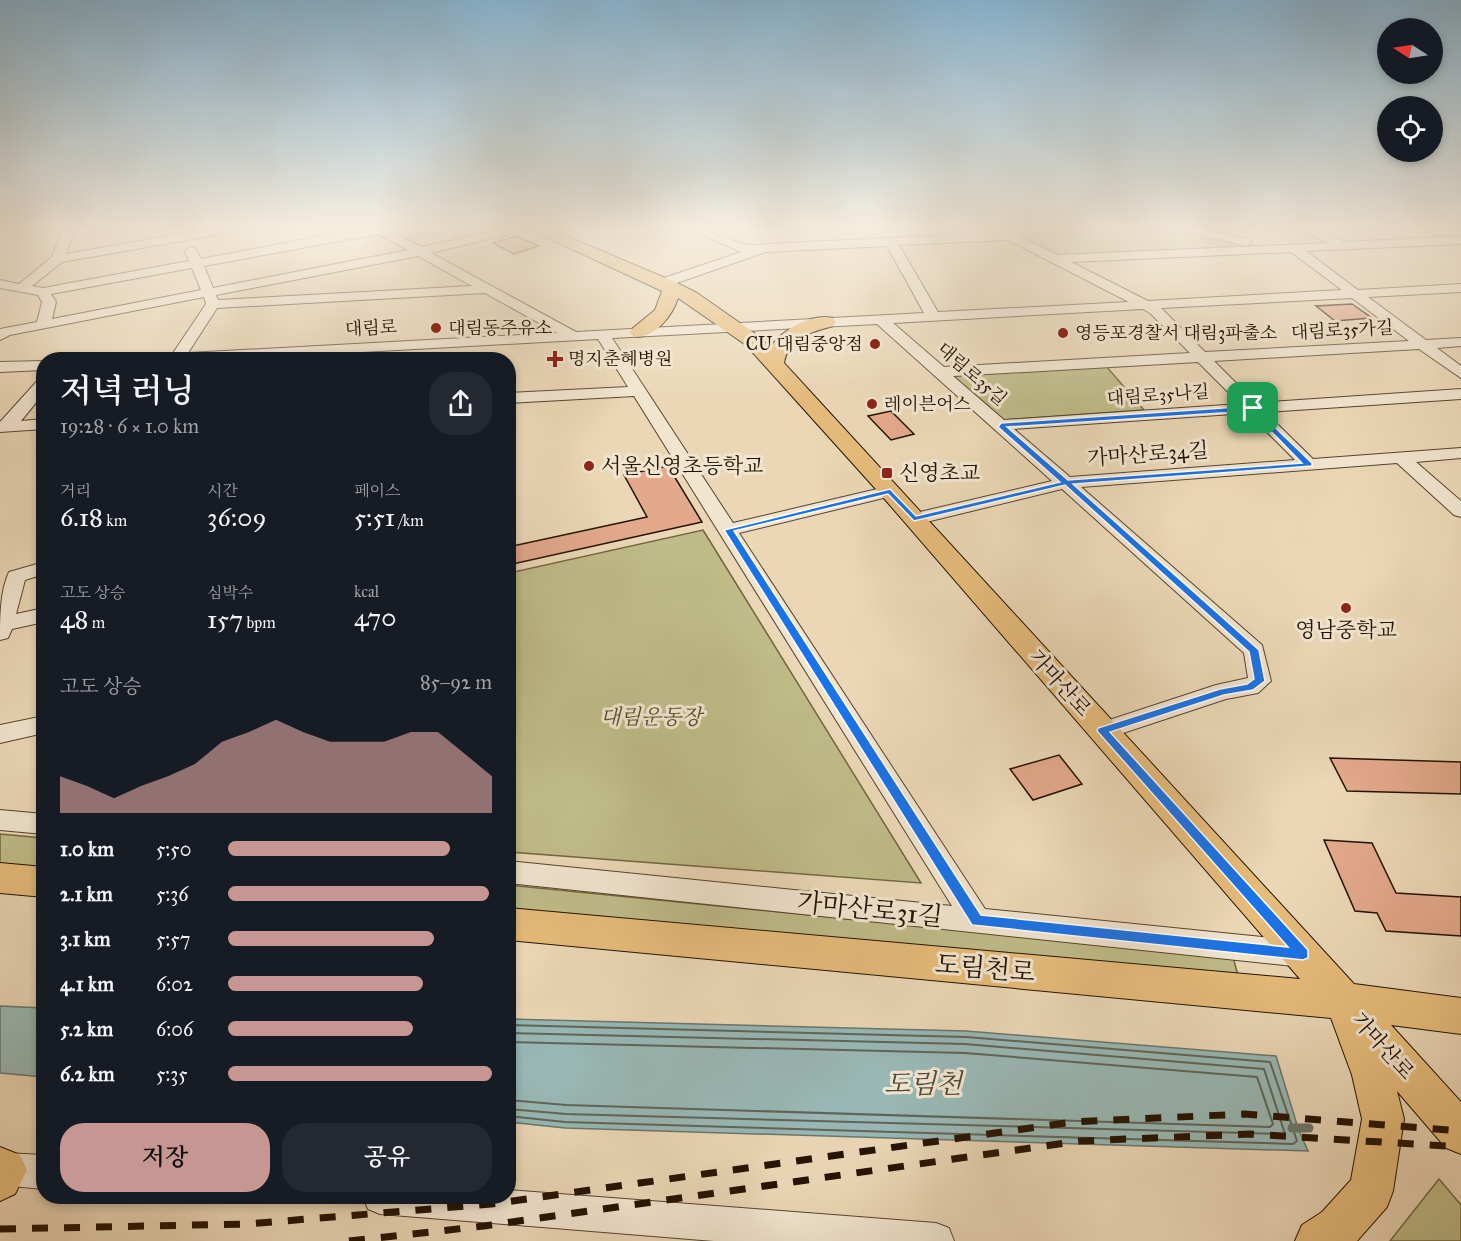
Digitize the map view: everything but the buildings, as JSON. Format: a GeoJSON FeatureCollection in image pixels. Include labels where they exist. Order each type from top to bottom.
{"type":"FeatureCollection","features":[{"type":"Feature","properties":{"kind":"main road","name":"가마산로"},"geometry":{"type":"LineString","coordinates":[[667,285],[691,297],[731,327],[753,340],[1461,1133]]}},
{"type":"Feature","properties":{"kind":"main road"},"geometry":{"type":"LineString","coordinates":[[639,332],[665,310],[670,301],[667,285]]}},
{"type":"Feature","properties":{"kind":"main road"},"geometry":{"type":"LineString","coordinates":[[774,364],[775,352],[788,338],[809,326],[827,322]]}},
{"type":"Feature","properties":{"kind":"main road"},"geometry":{"type":"LineString","coordinates":[[0,878],[36,881]]}},
{"type":"Feature","properties":{"kind":"main road","name":"도림천로"},"geometry":{"type":"LineString","coordinates":[[516,925],[1344,1001],[1461,1016]]}},
{"type":"Feature","properties":{"kind":"main road"},"geometry":{"type":"LineString","coordinates":[[1318,1241],[1338,1228],[1371,1191],[1383,1119],[1372,1076],[1344,1001]]}},
{"type":"Feature","properties":{"kind":"street"},"geometry":{"type":"LineString","coordinates":[[5,285],[42,292],[80,285]]}},
{"type":"Feature","properties":{"kind":"street"},"geometry":{"type":"LineString","coordinates":[[22,288],[26,285]]}},
{"type":"Feature","properties":{"kind":"street"},"geometry":{"type":"LineString","coordinates":[[205,285],[211,298]]}},
{"type":"Feature","properties":{"kind":"street"},"geometry":{"type":"LineString","coordinates":[[2,333],[211,298],[270,285]]}},
{"type":"Feature","properties":{"kind":"street"},"geometry":{"type":"LineString","coordinates":[[480,285],[572,336]]}},
{"type":"Feature","properties":{"kind":"street"},"geometry":{"type":"LineString","coordinates":[[915,285],[933,316]]}},
{"type":"Feature","properties":{"kind":"street"},"geometry":{"type":"LineString","coordinates":[[1107,285],[1147,305],[1309,465]]}},
{"type":"Feature","properties":{"kind":"street"},"geometry":{"type":"LineString","coordinates":[[1341,285],[1461,373]]}},
{"type":"Feature","properties":{"kind":"street","name":"대림로"},"geometry":{"type":"LineString","coordinates":[[402,352],[602,334],[1461,288]]}},
{"type":"Feature","properties":{"kind":"street"},"geometry":{"type":"LineString","coordinates":[[211,298],[488,289]]}},
{"type":"Feature","properties":{"kind":"street"},"geometry":{"type":"LineString","coordinates":[[42,292],[49,302],[43,325]]}},
{"type":"Feature","properties":{"kind":"street"},"geometry":{"type":"LineString","coordinates":[[180,352],[211,298]]}},
{"type":"Feature","properties":{"kind":"street","name":"대림로35길"},"geometry":{"type":"LineString","coordinates":[[880,319],[1254,650],[1260,681],[1250,687],[1224,691],[1102,731]]}},
{"type":"Feature","properties":{"kind":"street"},"geometry":{"type":"LineString","coordinates":[[602,334],[977,921]]}},
{"type":"Feature","properties":{"kind":"street","name":"대림로35가길"},"geometry":{"type":"LineString","coordinates":[[940,372],[1461,342]]}},
{"type":"Feature","properties":{"kind":"street"},"geometry":{"type":"LineString","coordinates":[[0,367],[36,365]]}},
{"type":"Feature","properties":{"kind":"street"},"geometry":{"type":"LineString","coordinates":[[4,427],[36,391]]}},
{"type":"Feature","properties":{"kind":"street"},"geometry":{"type":"LineString","coordinates":[[516,398],[638,391]]}},
{"type":"Feature","properties":{"kind":"street","name":"대림로35나길"},"geometry":{"type":"LineString","coordinates":[[1001,425],[1461,394]]}},
{"type":"Feature","properties":{"kind":"street"},"geometry":{"type":"LineString","coordinates":[[4,427],[36,425]]}},
{"type":"Feature","properties":{"kind":"street","name":"가마산로34길"},"geometry":{"type":"LineString","coordinates":[[914,519],[1066,483],[1461,453]]}},
{"type":"Feature","properties":{"kind":"street"},"geometry":{"type":"LineString","coordinates":[[1400,457],[1461,510]]}},
{"type":"Feature","properties":{"kind":"street"},"geometry":{"type":"LineString","coordinates":[[728,530],[890,491]]}},
{"type":"Feature","properties":{"kind":"street"},"geometry":{"type":"LineString","coordinates":[[1,628],[16,576],[36,570]]}},
{"type":"Feature","properties":{"kind":"street"},"geometry":{"type":"LineString","coordinates":[[1,628],[36,617]]}},
{"type":"Feature","properties":{"kind":"street"},"geometry":{"type":"LineString","coordinates":[[0,734],[36,726]]}},
{"type":"Feature","properties":{"kind":"street"},"geometry":{"type":"LineString","coordinates":[[0,820],[36,824]]}},
{"type":"Feature","properties":{"kind":"street","name":"가마산로31길"},"geometry":{"type":"LineString","coordinates":[[516,873],[1303,954]]}},
{"type":"Feature","properties":{"kind":"street"},"geometry":{"type":"LineString","coordinates":[[468,1204],[936,1241]]}},
{"type":"Feature","properties":{"kind":"green space"},"geometry":{"type":"Polygon","coordinates":[[[1106,366],[1144,410],[1003,420],[953,376],[1106,366]]]}},
{"type":"Feature","properties":{"kind":"green space","name":"대림운동장"},"geometry":{"type":"Polygon","coordinates":[[[703,530],[921,883],[516,853],[516,571],[703,530]]]}},
{"type":"Feature","properties":{"kind":"green space"},"geometry":{"type":"Polygon","coordinates":[[[0,834],[36,837],[36,871],[0,868],[0,834]]]}},
{"type":"Feature","properties":{"kind":"green space"},"geometry":{"type":"Polygon","coordinates":[[[516,886],[1233,957],[1240,983],[516,916],[516,886]]]}},
{"type":"Feature","properties":{"kind":"green space"},"geometry":{"type":"Polygon","coordinates":[[[1439,1179],[1461,1205],[1461,1241],[1390,1241],[1439,1179]]]}},
{"type":"Feature","properties":{"kind":"water"},"geometry":{"type":"Polygon","coordinates":[[[0,1006],[36,1008],[36,1076],[0,1073],[0,1006]]]}},
{"type":"Feature","properties":{"kind":"water","name":"도림천"},"geometry":{"type":"Polygon","coordinates":[[[516,1019],[966,1031],[1276,1056],[1298,1128],[1308,1151],[565,1128],[516,1123],[516,1019]]]}},
{"type":"Feature","properties":{"kind":"waterway","name":"도림천"},"geometry":{"type":"LineString","coordinates":[[1292,1128],[1309,1128]]}},
{"type":"Feature","properties":{"kind":"railway"},"geometry":{"type":"LineString","coordinates":[[516,1200],[1073,1122],[1244,1114],[1461,1131]]}},
{"type":"Feature","properties":{"kind":"railway"},"geometry":{"type":"LineString","coordinates":[[349,1241],[484,1226],[1080,1141],[1250,1134],[1461,1147]]}},
{"type":"Feature","properties":{"kind":"railway"},"geometry":{"type":"LineString","coordinates":[[0,1229],[247,1224],[491,1204]]}},
{"type":"Feature","properties":{"kind":"place","name":"대림동주유소"},"geometry":{"type":"Point","coordinates":[436,328]}},
{"type":"Feature","properties":{"kind":"place","name":"영등포경찰서 대림3파출소"},"geometry":{"type":"Point","coordinates":[1063,333]}},
{"type":"Feature","properties":{"kind":"place","name":"CU 대림중앙점"},"geometry":{"type":"Point","coordinates":[875,344]}},
{"type":"Feature","properties":{"kind":"place","name":"명지춘혜병원"},"geometry":{"type":"Point","coordinates":[555,359]}},
{"type":"Feature","properties":{"kind":"place","name":"레이븐어스"},"geometry":{"type":"Point","coordinates":[872,404]}},
{"type":"Feature","properties":{"kind":"place","name":"서울신영초등학교"},"geometry":{"type":"Point","coordinates":[589,466]}},
{"type":"Feature","properties":{"kind":"place","name":"신영초교"},"geometry":{"type":"Point","coordinates":[887,473]}},
{"type":"Feature","properties":{"kind":"place","name":"영남중학교"},"geometry":{"type":"Point","coordinates":[1346,608]}},
{"type":"Feature","properties":{"kind":"route"},"geometry":{"type":"LineString","coordinates":[[1253,408],[1001,425],[1066,483],[1254,650],[1260,681],[1250,687],[1224,691],[1102,731],[1303,954],[977,921],[728,530],[890,491],[914,519],[1066,483],[1309,465],[1253,408]]}}]}
